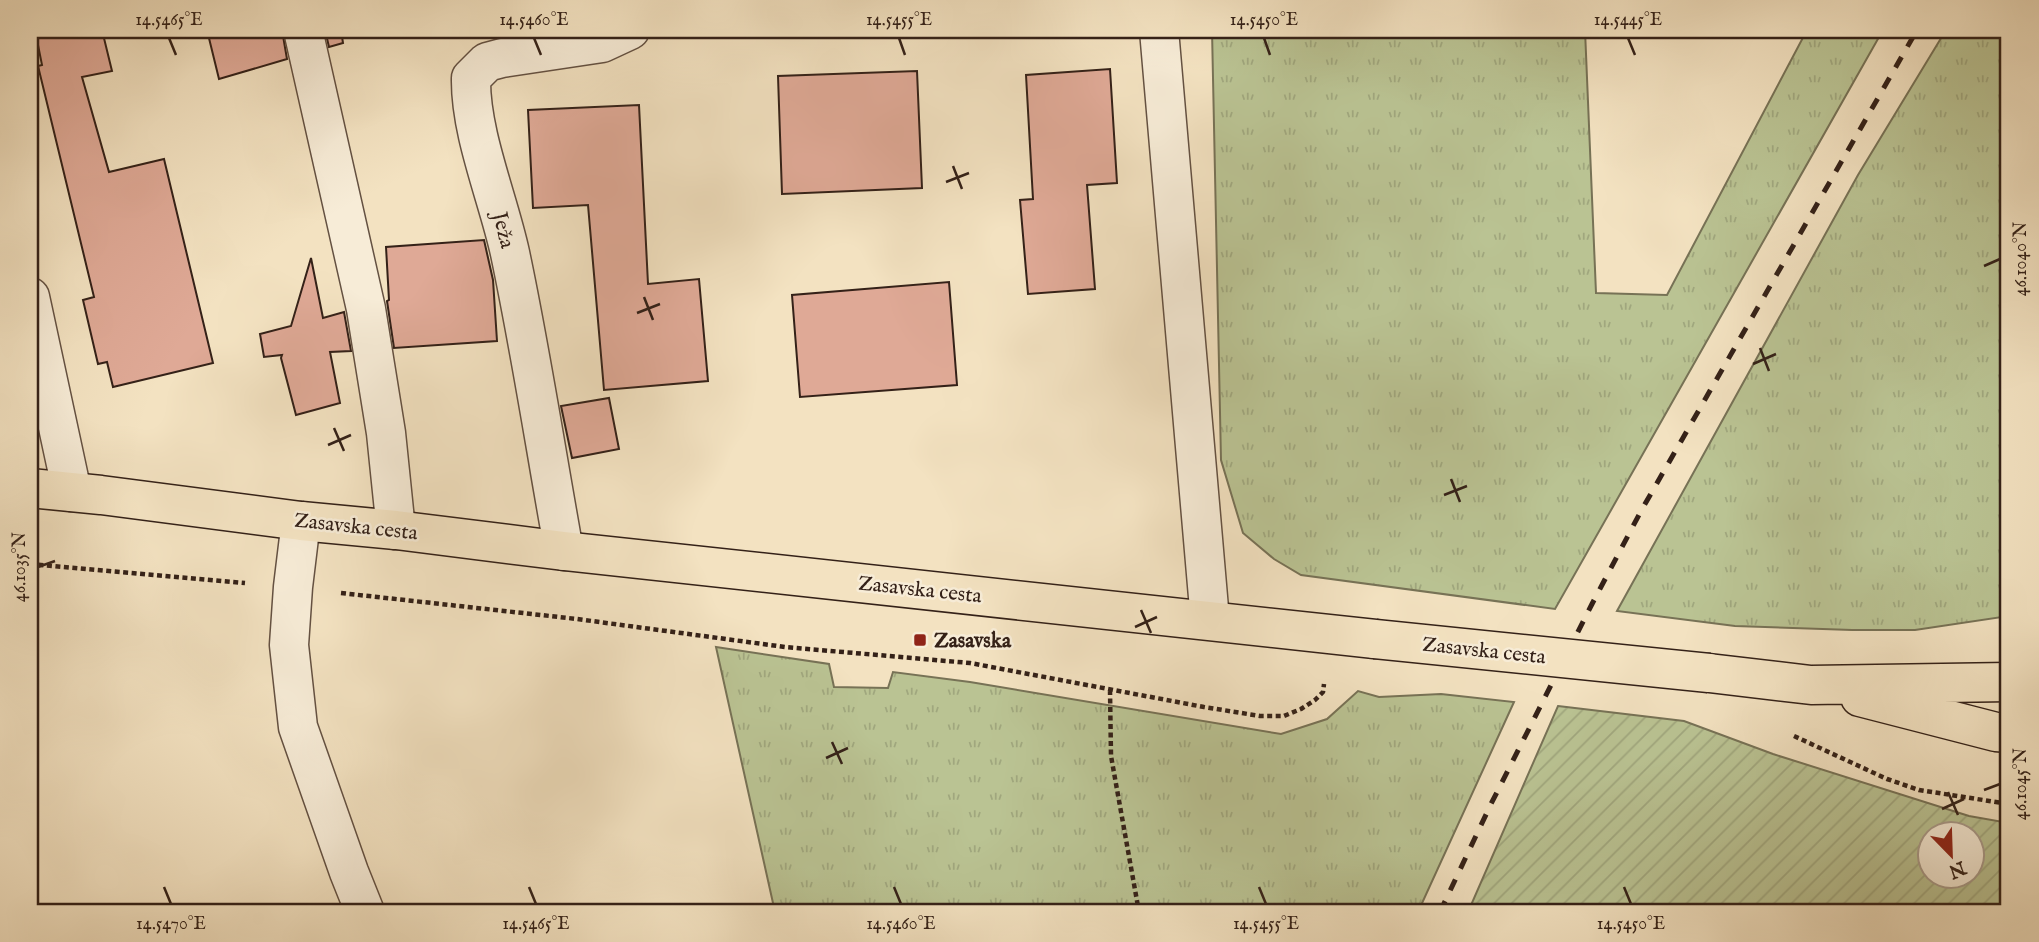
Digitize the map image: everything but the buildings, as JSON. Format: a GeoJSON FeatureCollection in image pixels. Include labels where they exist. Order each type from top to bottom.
{"type":"FeatureCollection","features":[{"type":"Feature","properties":{"kind":"main road","name":"Zasavska cesta"},"geometry":{"type":"LineString","coordinates":[[30,488],[564,551],[1811,685],[2009,682]]}},
{"type":"Feature","properties":{"kind":"main road","name":"Zasavska cesta"},"geometry":{"type":"LineString","coordinates":[[1811,685],[2005,735]]}},
{"type":"Feature","properties":{"kind":"street"},"geometry":{"type":"LineString","coordinates":[[303,30],[366,309],[386,433],[396,530]]}},
{"type":"Feature","properties":{"kind":"street","name":"Ježa"},"geometry":{"type":"LineString","coordinates":[[564,551],[510,252],[478,132],[470,96],[471,78],[487,62],[602,43],[631,30]]}},
{"type":"Feature","properties":{"kind":"street"},"geometry":{"type":"LineString","coordinates":[[1159,30],[1210,620]]}},
{"type":"Feature","properties":{"kind":"street"},"geometry":{"type":"LineString","coordinates":[[30,297],[72,492]]}},
{"type":"Feature","properties":{"kind":"street"},"geometry":{"type":"LineString","coordinates":[[301,521],[289,645],[298,727],[365,912]]}},
{"type":"Feature","properties":{"kind":"path"},"geometry":{"type":"LineString","coordinates":[[30,564],[293,587],[577,619],[785,647],[970,663],[1260,716],[1284,716],[1301,709],[1323,692],[1325,678]]}},
{"type":"Feature","properties":{"kind":"path"},"geometry":{"type":"LineString","coordinates":[[1110,690],[1111,756],[1139,912]]}},
{"type":"Feature","properties":{"kind":"path"},"geometry":{"type":"LineString","coordinates":[[1785,733],[1887,779],[1919,790],[2009,804]]}},
{"type":"Feature","properties":{"kind":"green space"},"geometry":{"type":"Polygon","coordinates":[[[1212,30],[1585,30],[1596,293],[1667,295],[1807,30],[1883,30],[1555,609],[1301,575],[1274,559],[1243,533],[1221,460],[1212,30]]]}},
{"type":"Feature","properties":{"kind":"green space"},"geometry":{"type":"Polygon","coordinates":[[[1946,30],[2009,30],[2009,616],[1915,630],[1852,630],[1735,626],[1617,611],[1858,175],[1946,30]]]}},
{"type":"Feature","properties":{"kind":"green space"},"geometry":{"type":"Polygon","coordinates":[[[716,647],[829,664],[834,687],[888,688],[893,672],[970,682],[1281,734],[1327,719],[1358,691],[1379,697],[1441,694],[1514,702],[1418,912],[775,912],[716,647]]]}},
{"type":"Feature","properties":{"kind":"green space"},"geometry":{"type":"Polygon","coordinates":[[[1558,706],[1684,721],[1773,754],[1969,816],[2009,823],[2009,912],[1468,912],[1558,706]]]}},
{"type":"Feature","properties":{"kind":"railway"},"geometry":{"type":"LineString","coordinates":[[1440,912],[1491,804],[1641,511],[1917,30]]}},
{"type":"Feature","properties":{"kind":"place","name":"Zasavska"},"geometry":{"type":"Point","coordinates":[920,640]}}]}
